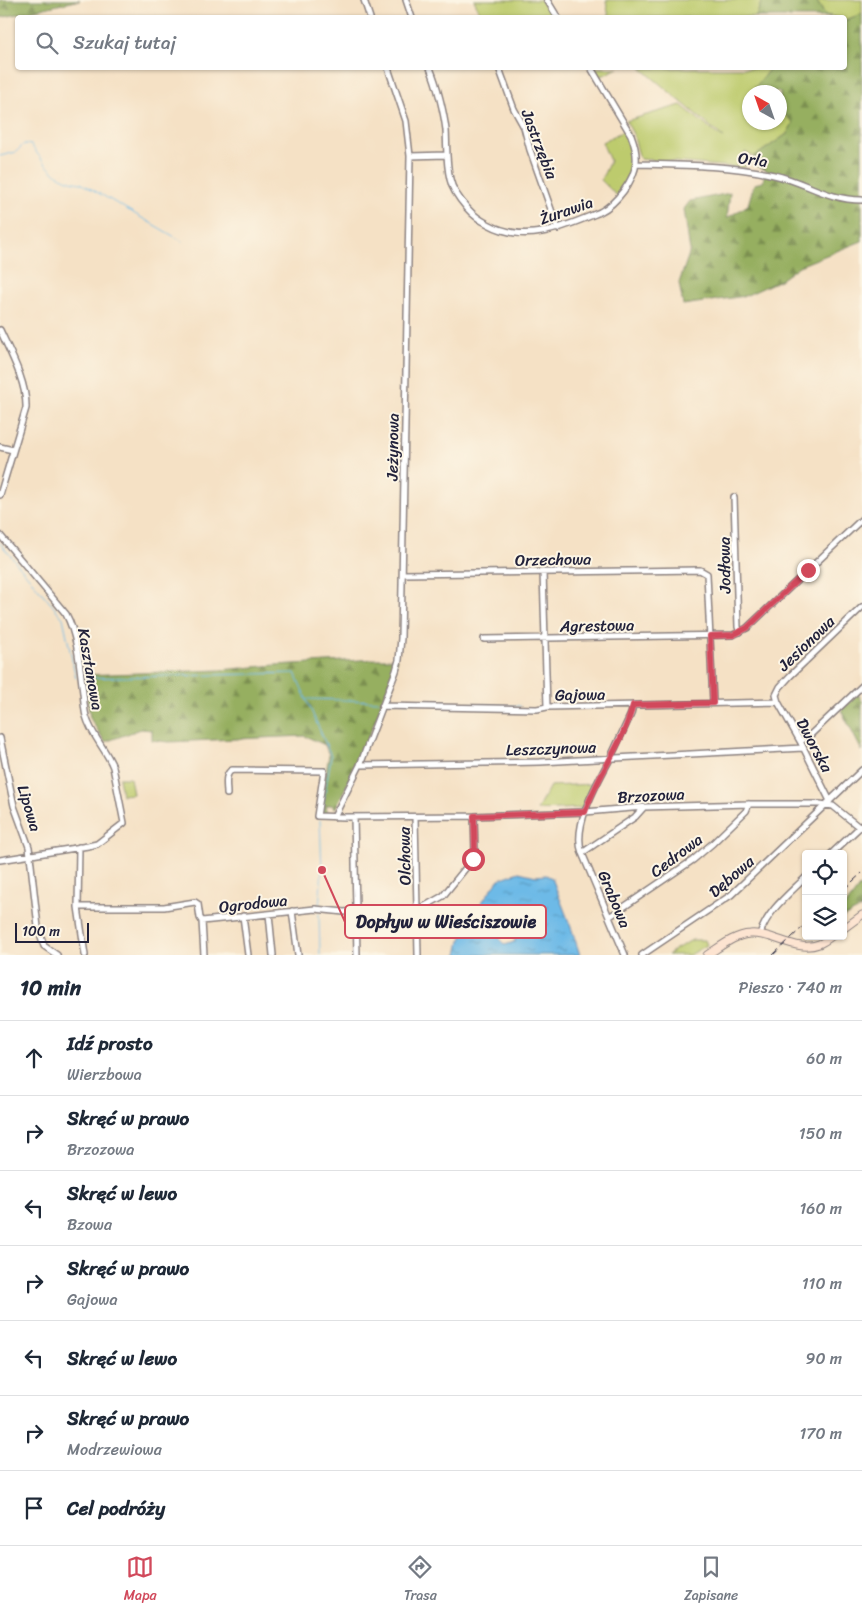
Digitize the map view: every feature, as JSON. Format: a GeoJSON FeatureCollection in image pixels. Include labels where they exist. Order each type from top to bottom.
{"type":"FeatureCollection","features":[{"type":"Feature","properties":{"kind":"street"},"geometry":{"type":"LineString","coordinates":[[364,0],[369,15]]}},
{"type":"Feature","properties":{"kind":"street"},"geometry":{"type":"LineString","coordinates":[[406,0],[411,15]]}},
{"type":"Feature","properties":{"kind":"street"},"geometry":{"type":"LineString","coordinates":[[547,0],[556,15]]}},
{"type":"Feature","properties":{"kind":"street","name":"Jeżynowa"},"geometry":{"type":"LineString","coordinates":[[334,817],[360,765],[399,660],[403,574],[410,156],[404,111],[389,70]]}},
{"type":"Feature","properties":{"kind":"street","name":"Żurawia"},"geometry":{"type":"LineString","coordinates":[[431,70],[435,78],[446,129],[446,155],[452,187],[473,215],[492,226],[517,234],[538,234],[558,229],[600,212],[612,204],[626,187],[636,164]]}},
{"type":"Feature","properties":{"kind":"street","name":"Jastrzębia"},"geometry":{"type":"LineString","coordinates":[[500,70],[514,109],[524,127],[530,150],[558,229]]}},
{"type":"Feature","properties":{"kind":"street"},"geometry":{"type":"LineString","coordinates":[[592,70],[631,135],[636,164]]}},
{"type":"Feature","properties":{"kind":"street"},"geometry":{"type":"LineString","coordinates":[[410,156],[446,155]]}},
{"type":"Feature","properties":{"kind":"street","name":"Orla"},"geometry":{"type":"LineString","coordinates":[[636,164],[708,166],[765,173],[780,176],[840,199],[862,200]]}},
{"type":"Feature","properties":{"kind":"street"},"geometry":{"type":"LineString","coordinates":[[0,330],[21,378],[27,401],[0,495]]}},
{"type":"Feature","properties":{"kind":"street"},"geometry":{"type":"LineString","coordinates":[[0,447],[13,450]]}},
{"type":"Feature","properties":{"kind":"street","name":"Jodłowa"},"geometry":{"type":"LineString","coordinates":[[734,497],[738,627],[740,632]]}},
{"type":"Feature","properties":{"kind":"street"},"geometry":{"type":"LineString","coordinates":[[740,632],[747,628],[862,520]]}},
{"type":"Feature","properties":{"kind":"street","name":"Kasztanowa"},"geometry":{"type":"LineString","coordinates":[[0,535],[66,614],[70,622],[80,671],[85,715],[113,767],[124,823],[97,844],[79,847]]}},
{"type":"Feature","properties":{"kind":"street","name":"Orzechowa"},"geometry":{"type":"LineString","coordinates":[[403,574],[700,570],[707,574],[710,636]]}},
{"type":"Feature","properties":{"kind":"street"},"geometry":{"type":"LineString","coordinates":[[543,572],[547,707]]}},
{"type":"Feature","properties":{"kind":"street","name":"Jesionowa"},"geometry":{"type":"LineString","coordinates":[[778,702],[776,696],[780,687],[862,606]]}},
{"type":"Feature","properties":{"kind":"street","name":"Agrestowa"},"geometry":{"type":"LineString","coordinates":[[484,639],[710,636],[733,635],[740,632]]}},
{"type":"Feature","properties":{"kind":"street"},"geometry":{"type":"LineString","coordinates":[[710,636],[713,703]]}},
{"type":"Feature","properties":{"kind":"street"},"geometry":{"type":"LineString","coordinates":[[800,741],[808,737],[862,686]]}},
{"type":"Feature","properties":{"kind":"street","name":"Gajowa"},"geometry":{"type":"LineString","coordinates":[[382,706],[536,709],[547,707],[778,702]]}},
{"type":"Feature","properties":{"kind":"street","name":"Dworska"},"geometry":{"type":"LineString","coordinates":[[778,702],[800,741],[828,803]]}},
{"type":"Feature","properties":{"kind":"street","name":"Grabowa"},"geometry":{"type":"LineString","coordinates":[[624,955],[582,853],[580,839],[585,812],[591,795],[631,714],[633,705]]}},
{"type":"Feature","properties":{"kind":"street","name":"Lipowa"},"geometry":{"type":"LineString","coordinates":[[0,738],[14,806],[29,847],[38,927],[44,946],[56,955]]}},
{"type":"Feature","properties":{"kind":"street","name":"Leszczynowa"},"geometry":{"type":"LineString","coordinates":[[360,765],[540,762],[803,748]]}},
{"type":"Feature","properties":{"kind":"street","name":"Brzozowa"},"geometry":{"type":"LineString","coordinates":[[227,794],[227,775],[232,770],[324,771],[317,816],[354,818],[474,816],[585,812],[644,807],[828,803],[861,826]]}},
{"type":"Feature","properties":{"kind":"street","name":"Dębowa"},"geometry":{"type":"LineString","coordinates":[[642,955],[731,895],[862,770]]}},
{"type":"Feature","properties":{"kind":"street","name":"Cedrowa"},"geometry":{"type":"LineString","coordinates":[[609,917],[693,860],[746,811],[749,804]]}},
{"type":"Feature","properties":{"kind":"street"},"geometry":{"type":"LineString","coordinates":[[582,853],[635,817],[644,807]]}},
{"type":"Feature","properties":{"kind":"street"},"geometry":{"type":"LineString","coordinates":[[418,910],[443,896],[473,859],[475,854],[474,816]]}},
{"type":"Feature","properties":{"kind":"street","name":"Olchowa"},"geometry":{"type":"LineString","coordinates":[[416,817],[418,955]]}},
{"type":"Feature","properties":{"kind":"street"},"geometry":{"type":"LineString","coordinates":[[354,818],[357,955]]}},
{"type":"Feature","properties":{"kind":"street"},"geometry":{"type":"LineString","coordinates":[[835,850],[861,826]]}},
{"type":"Feature","properties":{"kind":"street"},"geometry":{"type":"LineString","coordinates":[[0,860],[79,847],[78,907],[85,955]]}},
{"type":"Feature","properties":{"kind":"street"},"geometry":{"type":"LineString","coordinates":[[760,934],[764,922],[771,912],[802,882]]}},
{"type":"Feature","properties":{"kind":"street","name":"Ogrodowa"},"geometry":{"type":"LineString","coordinates":[[78,907],[164,907],[195,902],[198,904],[202,921],[315,909],[344,912],[356,911]]}},
{"type":"Feature","properties":{"kind":"street"},"geometry":{"type":"LineString","coordinates":[[292,911],[298,955]]}},
{"type":"Feature","properties":{"kind":"street"},"geometry":{"type":"LineString","coordinates":[[269,914],[273,955]]}},
{"type":"Feature","properties":{"kind":"street"},"geometry":{"type":"LineString","coordinates":[[847,925],[862,915]]}},
{"type":"Feature","properties":{"kind":"street"},"geometry":{"type":"LineString","coordinates":[[242,916],[248,955]]}},
{"type":"Feature","properties":{"kind":"street"},"geometry":{"type":"LineString","coordinates":[[202,921],[204,955]]}},
{"type":"Feature","properties":{"kind":"street"},"geometry":{"type":"LineString","coordinates":[[707,955],[739,936],[748,934],[760,934],[800,946],[820,944],[826,940]]}},
{"type":"Feature","properties":{"kind":"green space"},"geometry":{"type":"Polygon","coordinates":[[[0,0],[80,0],[0,18],[0,0]]]}},
{"type":"Feature","properties":{"kind":"green space"},"geometry":{"type":"Polygon","coordinates":[[[474,0],[543,0],[553,15],[481,15],[474,0]]]}},
{"type":"Feature","properties":{"kind":"green space"},"geometry":{"type":"Polygon","coordinates":[[[606,0],[762,0],[757,15],[608,15],[606,0]]]}},
{"type":"Feature","properties":{"kind":"green space"},"geometry":{"type":"Polygon","coordinates":[[[762,0],[816,0],[825,15],[757,15],[762,0]]]}},
{"type":"Feature","properties":{"kind":"green space"},"geometry":{"type":"Polygon","coordinates":[[[816,0],[862,0],[862,14],[847,19],[847,15],[825,15],[816,0]]]}},
{"type":"Feature","properties":{"kind":"green space"},"geometry":{"type":"Polygon","coordinates":[[[862,14],[862,241],[799,266],[780,280],[745,296],[683,305],[679,283],[690,251],[684,209],[690,201],[730,193],[727,218],[748,205],[754,184],[763,182],[764,176],[772,173],[755,165],[754,157],[787,134],[793,123],[787,117],[787,85],[757,85],[768,70],[847,70],[847,19],[862,14]]]}},
{"type":"Feature","properties":{"kind":"green space"},"geometry":{"type":"Polygon","coordinates":[[[595,70],[614,70],[600,77],[595,70]]]}},
{"type":"Feature","properties":{"kind":"green space"},"geometry":{"type":"Polygon","coordinates":[[[643,70],[768,70],[757,85],[742,85],[742,130],[787,130],[787,117],[793,123],[787,134],[754,157],[745,152],[745,168],[640,159],[633,134],[626,121],[681,105],[724,138],[643,70]]]}},
{"type":"Feature","properties":{"kind":"green space"},"geometry":{"type":"Polygon","coordinates":[[[627,129],[632,147],[632,164],[623,188],[617,196],[601,180],[610,161],[602,142],[627,129]]]}},
{"type":"Feature","properties":{"kind":"green space"},"geometry":{"type":"Polygon","coordinates":[[[397,659],[377,717],[335,809],[332,805],[327,805],[328,813],[319,814],[329,755],[325,745],[305,736],[168,742],[152,740],[152,730],[141,729],[105,742],[90,718],[84,675],[220,670],[397,659]]]}},
{"type":"Feature","properties":{"kind":"green space"},"geometry":{"type":"Polygon","coordinates":[[[858,694],[862,701],[862,751],[841,710],[858,694]]]}},
{"type":"Feature","properties":{"kind":"green space"},"geometry":{"type":"Polygon","coordinates":[[[119,778],[130,778],[133,794],[122,795],[119,778]]]}},
{"type":"Feature","properties":{"kind":"green space"},"geometry":{"type":"Polygon","coordinates":[[[594,784],[582,808],[537,810],[550,786],[594,784]]]}},
{"type":"Feature","properties":{"kind":"green space"},"geometry":{"type":"Polygon","coordinates":[[[860,886],[862,887],[862,908],[847,915],[847,904],[860,886]]]}},
{"type":"Feature","properties":{"kind":"green space"},"geometry":{"type":"Polygon","coordinates":[[[692,940],[705,940],[707,945],[690,955],[668,955],[674,950],[692,940]]]}},
{"type":"Feature","properties":{"kind":"water"},"geometry":{"type":"Polygon","coordinates":[[[519,872],[536,876],[546,875],[552,878],[580,955],[457,955],[460,941],[474,913],[499,879],[519,872]],[[503,931],[499,937],[505,945],[514,942],[517,935],[512,931],[503,931]]]}},
{"type":"Feature","properties":{"kind":"waterway"},"geometry":{"type":"LineString","coordinates":[[0,156],[16,152],[24,144],[31,145],[46,165],[57,175],[81,183],[182,241]]}},
{"type":"Feature","properties":{"kind":"waterway"},"geometry":{"type":"LineString","coordinates":[[0,543],[63,618],[76,678]]}},
{"type":"Feature","properties":{"kind":"waterway"},"geometry":{"type":"LineString","coordinates":[[83,678],[295,673],[331,756],[322,811]]}},
{"type":"Feature","properties":{"kind":"waterway"},"geometry":{"type":"LineString","coordinates":[[308,699],[380,701]]}},
{"type":"Feature","properties":{"kind":"waterway"},"geometry":{"type":"LineString","coordinates":[[389,701],[520,706]]}},
{"type":"Feature","properties":{"kind":"waterway"},"geometry":{"type":"LineString","coordinates":[[319,907],[322,870],[320,820]]}},
{"type":"Feature","properties":{"kind":"waterway"},"geometry":{"type":"LineString","coordinates":[[319,914],[320,955]]}},
{"type":"Feature","properties":{"kind":"railway"},"geometry":{"type":"LineString","coordinates":[[847,886],[862,873]]}},
{"type":"Feature","properties":{"kind":"railway"},"geometry":{"type":"LineString","coordinates":[[773,955],[802,928]]}},
{"type":"Feature","properties":{"kind":"place","name":"Dopływ w Wieściszowie"},"geometry":{"type":"Point","coordinates":[322,870]}},
{"type":"Feature","properties":{"kind":"route"},"geometry":{"type":"LineString","coordinates":[[473,859],[475,854],[474,816],[585,812],[591,795],[631,714],[633,705],[713,703],[710,636],[733,635],[747,628],[808,570]]}}]}
